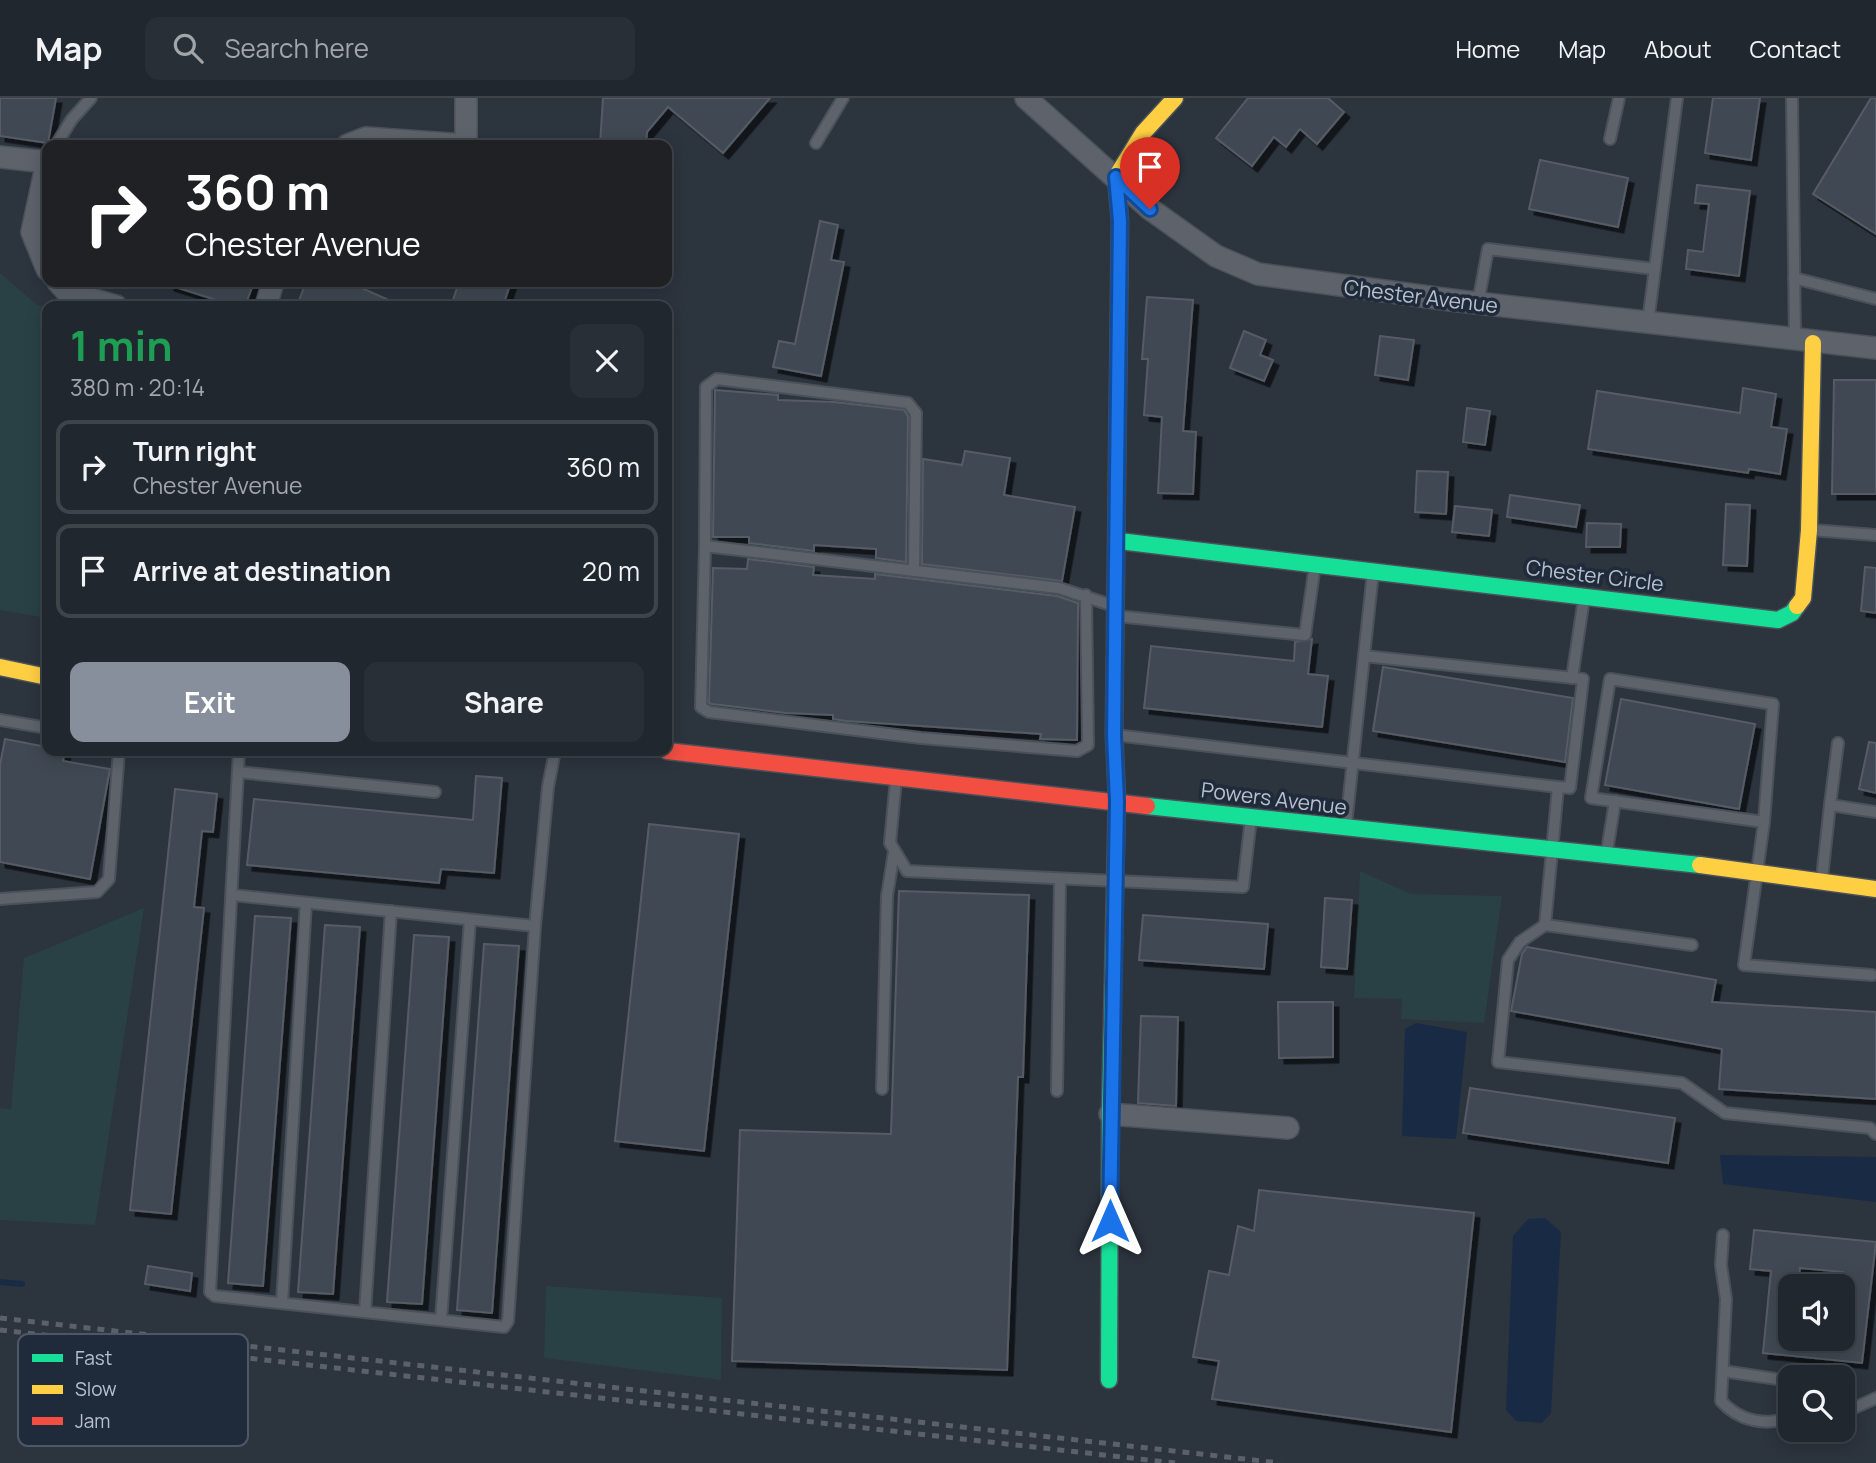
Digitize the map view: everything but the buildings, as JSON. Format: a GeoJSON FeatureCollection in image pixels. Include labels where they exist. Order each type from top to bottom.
{"type":"FeatureCollection","features":[{"type":"Feature","properties":{"kind":"street"},"geometry":{"type":"LineString","coordinates":[[465,140],[466,98]]}},
{"type":"Feature","properties":{"kind":"street","name":"Chester Avenue"},"geometry":{"type":"LineString","coordinates":[[1026,98],[1150,209],[1200,246],[1258,274],[1478,303],[1876,348]]}},
{"type":"Feature","properties":{"kind":"street"},"geometry":{"type":"LineString","coordinates":[[1109,1380],[1110,1114],[1117,801],[1114,735],[1119,541],[1120,221],[1116,177],[1143,133],[1175,98]]}},
{"type":"Feature","properties":{"kind":"street"},"geometry":{"type":"LineString","coordinates":[[361,140],[394,140]]}},
{"type":"Feature","properties":{"kind":"street"},"geometry":{"type":"LineString","coordinates":[[0,157],[42,161]]}},
{"type":"Feature","properties":{"kind":"street"},"geometry":{"type":"LineString","coordinates":[[42,185],[32,232],[42,257]]}},
{"type":"Feature","properties":{"kind":"street"},"geometry":{"type":"LineString","coordinates":[[62,287],[67,292],[98,301]]}},
{"type":"Feature","properties":{"kind":"street","name":"Chester Circle"},"geometry":{"type":"LineString","coordinates":[[1119,541],[1315,562],[1778,620],[1793,613],[1804,597],[1809,530],[1804,341]]}},
{"type":"Feature","properties":{"kind":"street"},"geometry":{"type":"LineString","coordinates":[[0,667],[42,676]]}},
{"type":"Feature","properties":{"kind":"street","name":"Powers Avenue"},"geometry":{"type":"LineString","coordinates":[[672,752],[1345,828],[1606,854],[1876,889]]}},
{"type":"Feature","properties":{"kind":"street"},"geometry":{"type":"LineString","coordinates":[[1110,1114],[1289,1128]]}},
{"type":"Feature","properties":{"kind":"lane"},"geometry":{"type":"LineString","coordinates":[[59,140],[72,119],[91,98]]}},
{"type":"Feature","properties":{"kind":"lane"},"geometry":{"type":"LineString","coordinates":[[816,143],[843,98]]}},
{"type":"Feature","properties":{"kind":"lane"},"geometry":{"type":"LineString","coordinates":[[1610,139],[1619,98]]}},
{"type":"Feature","properties":{"kind":"lane"},"geometry":{"type":"LineString","coordinates":[[1648,322],[1677,98]]}},
{"type":"Feature","properties":{"kind":"lane"},"geometry":{"type":"LineString","coordinates":[[1792,98],[1794,278],[1804,341]]}},
{"type":"Feature","properties":{"kind":"lane"},"geometry":{"type":"LineString","coordinates":[[1478,303],[1488,248],[1654,269]]}},
{"type":"Feature","properties":{"kind":"lane"},"geometry":{"type":"LineString","coordinates":[[1794,278],[1876,299]]}},
{"type":"Feature","properties":{"kind":"lane"},"geometry":{"type":"LineString","coordinates":[[914,571],[916,412],[908,403],[717,379],[706,387],[701,707],[709,712],[921,738],[1077,751],[1088,745],[1086,595]]}},
{"type":"Feature","properties":{"kind":"lane"},"geometry":{"type":"LineString","coordinates":[[1809,530],[1876,535]]}},
{"type":"Feature","properties":{"kind":"lane"},"geometry":{"type":"LineString","coordinates":[[705,546],[1059,588],[1086,595],[1116,612],[1305,635],[1315,562]]}},
{"type":"Feature","properties":{"kind":"lane"},"geometry":{"type":"LineString","coordinates":[[1345,828],[1373,569]]}},
{"type":"Feature","properties":{"kind":"lane"},"geometry":{"type":"LineString","coordinates":[[1572,678],[1584,596]]}},
{"type":"Feature","properties":{"kind":"lane"},"geometry":{"type":"LineString","coordinates":[[1114,735],[1570,788],[1583,679],[1364,656]]}},
{"type":"Feature","properties":{"kind":"lane"},"geometry":{"type":"LineString","coordinates":[[1764,822],[1591,799],[1610,679],[1773,704],[1764,822],[1744,965],[1872,975]]}},
{"type":"Feature","properties":{"kind":"lane"},"geometry":{"type":"LineString","coordinates":[[0,720],[42,726]]}},
{"type":"Feature","properties":{"kind":"lane"},"geometry":{"type":"LineString","coordinates":[[1821,882],[1838,743]]}},
{"type":"Feature","properties":{"kind":"lane"},"geometry":{"type":"LineString","coordinates":[[0,899],[97,892],[109,879],[119,756]]}},
{"type":"Feature","properties":{"kind":"lane"},"geometry":{"type":"LineString","coordinates":[[239,756],[210,1292],[215,1296],[504,1327],[508,1321],[535,926],[554,756]]}},
{"type":"Feature","properties":{"kind":"lane"},"geometry":{"type":"LineString","coordinates":[[238,772],[435,792]]}},
{"type":"Feature","properties":{"kind":"lane"},"geometry":{"type":"LineString","coordinates":[[897,776],[890,843],[907,871],[1242,887],[1251,817]]}},
{"type":"Feature","properties":{"kind":"lane"},"geometry":{"type":"LineString","coordinates":[[1545,925],[1559,787]]}},
{"type":"Feature","properties":{"kind":"lane"},"geometry":{"type":"LineString","coordinates":[[1606,854],[1615,802]]}},
{"type":"Feature","properties":{"kind":"lane"},"geometry":{"type":"LineString","coordinates":[[1830,805],[1876,812]]}},
{"type":"Feature","properties":{"kind":"lane"},"geometry":{"type":"LineString","coordinates":[[882,1089],[887,896],[894,852]]}},
{"type":"Feature","properties":{"kind":"lane"},"geometry":{"type":"LineString","coordinates":[[1057,1091],[1060,879]]}},
{"type":"Feature","properties":{"kind":"lane"},"geometry":{"type":"LineString","coordinates":[[232,895],[535,926]]}},
{"type":"Feature","properties":{"kind":"lane"},"geometry":{"type":"LineString","coordinates":[[282,1303],[306,903]]}},
{"type":"Feature","properties":{"kind":"lane"},"geometry":{"type":"LineString","coordinates":[[365,1312],[391,911]]}},
{"type":"Feature","properties":{"kind":"lane"},"geometry":{"type":"LineString","coordinates":[[441,1320],[470,920]]}},
{"type":"Feature","properties":{"kind":"lane"},"geometry":{"type":"LineString","coordinates":[[1692,945],[1545,925],[1520,942],[1508,960],[1498,1062],[1682,1083],[1725,1113],[1870,1128],[1876,1134]]}},
{"type":"Feature","properties":{"kind":"lane"},"geometry":{"type":"LineString","coordinates":[[1723,1235],[1721,1265],[1726,1299],[1721,1401],[1733,1413],[1759,1422],[1778,1420]]}},
{"type":"Feature","properties":{"kind":"lane"},"geometry":{"type":"LineString","coordinates":[[1723,1371],[1778,1379]]}},
{"type":"Feature","properties":{"kind":"lane"},"geometry":{"type":"LineString","coordinates":[[1855,1408],[1876,1398]]}},
{"type":"Feature","properties":{"kind":"green space"},"geometry":{"type":"Polygon","coordinates":[[[0,273],[42,306],[42,617],[0,610],[0,273]]]}},
{"type":"Feature","properties":{"kind":"green space"},"geometry":{"type":"Polygon","coordinates":[[[1360,871],[1411,894],[1502,896],[1484,1023],[1401,1019],[1402,999],[1354,998],[1360,871]]]}},
{"type":"Feature","properties":{"kind":"green space"},"geometry":{"type":"Polygon","coordinates":[[[144,908],[95,1225],[0,1220],[0,1108],[11,1109],[24,958],[144,908]]]}},
{"type":"Feature","properties":{"kind":"green space"},"geometry":{"type":"Polygon","coordinates":[[[546,1286],[722,1298],[721,1380],[544,1358],[546,1286]]]}},
{"type":"Feature","properties":{"kind":"water"},"geometry":{"type":"Polygon","coordinates":[[[1416,1023],[1467,1032],[1456,1139],[1402,1136],[1405,1029],[1416,1023]]]}},
{"type":"Feature","properties":{"kind":"water"},"geometry":{"type":"Polygon","coordinates":[[[1720,1155],[1876,1157],[1876,1202],[1723,1184],[1720,1155]]]}},
{"type":"Feature","properties":{"kind":"water"},"geometry":{"type":"Polygon","coordinates":[[[1545,1218],[1561,1232],[1551,1413],[1542,1423],[1516,1421],[1506,1410],[1513,1236],[1528,1219],[1545,1218]]]}},
{"type":"Feature","properties":{"kind":"waterway"},"geometry":{"type":"LineString","coordinates":[[0,1282],[22,1284]]}},
{"type":"Feature","properties":{"kind":"railway"},"geometry":{"type":"LineString","coordinates":[[0,1318],[141,1334]]}},
{"type":"Feature","properties":{"kind":"railway"},"geometry":{"type":"LineString","coordinates":[[0,1330],[35,1334]]}},
{"type":"Feature","properties":{"kind":"railway"},"geometry":{"type":"LineString","coordinates":[[248,1346],[1280,1463]]}},
{"type":"Feature","properties":{"kind":"railway"},"geometry":{"type":"LineString","coordinates":[[248,1358],[1175,1463]]}},
{"type":"Feature","properties":{"kind":"traffic: fast"},"geometry":{"type":"LineString","coordinates":[[1119,541],[1778,620],[1792,613],[1797,606]]}},
{"type":"Feature","properties":{"kind":"traffic: fast"},"geometry":{"type":"LineString","coordinates":[[1109,1380],[1110,1114],[1117,798]]}},
{"type":"Feature","properties":{"kind":"traffic: fast"},"geometry":{"type":"LineString","coordinates":[[1147,806],[1700,865]]}},
{"type":"Feature","properties":{"kind":"traffic: slow"},"geometry":{"type":"LineString","coordinates":[[1117,473],[1120,221],[1116,177],[1143,133],[1175,98]]}},
{"type":"Feature","properties":{"kind":"traffic: slow"},"geometry":{"type":"LineString","coordinates":[[1797,606],[1803,598],[1809,530],[1813,343]]}},
{"type":"Feature","properties":{"kind":"traffic: slow"},"geometry":{"type":"LineString","coordinates":[[0,667],[42,676]]}},
{"type":"Feature","properties":{"kind":"traffic: slow"},"geometry":{"type":"LineString","coordinates":[[1700,865],[1876,889]]}},
{"type":"Feature","properties":{"kind":"traffic: jam"},"geometry":{"type":"LineString","coordinates":[[1117,473],[1114,735],[1117,798]]}},
{"type":"Feature","properties":{"kind":"traffic: jam"},"geometry":{"type":"LineString","coordinates":[[672,752],[1147,806]]}},
{"type":"Feature","properties":{"kind":"route"},"geometry":{"type":"LineString","coordinates":[[1110,1221],[1114,849],[1117,801],[1114,735],[1115,643],[1119,541],[1120,221],[1116,177],[1150,209]]}}]}
